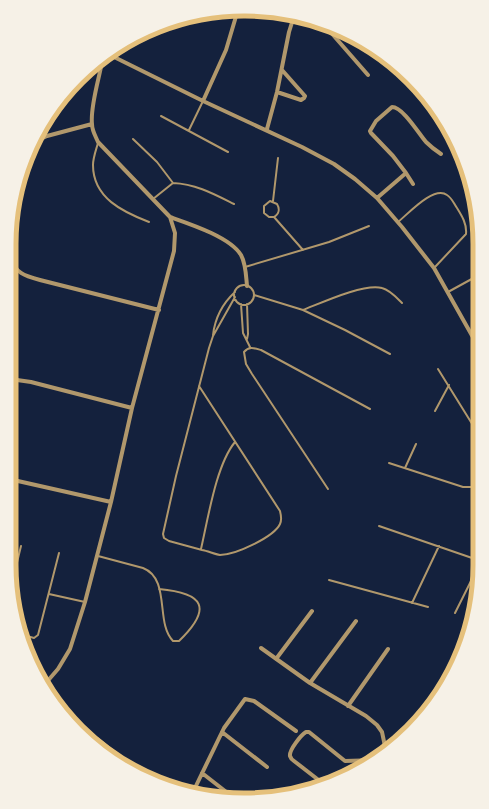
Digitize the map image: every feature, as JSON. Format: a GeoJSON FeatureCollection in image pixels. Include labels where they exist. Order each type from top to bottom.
{"type":"FeatureCollection","features":[{"type":"Feature","properties":{"kind":"street"},"geometry":{"type":"LineString","coordinates":[[203,101],[224,56],[235,16]]}},
{"type":"Feature","properties":{"kind":"street"},"geometry":{"type":"LineString","coordinates":[[266,130],[277,92],[292,21]]}},
{"type":"Feature","properties":{"kind":"street"},"geometry":{"type":"LineString","coordinates":[[331,33],[368,75]]}},
{"type":"Feature","properties":{"kind":"street"},"geometry":{"type":"LineString","coordinates":[[116,58],[334,164],[377,198],[398,222],[434,268],[473,338]]}},
{"type":"Feature","properties":{"kind":"street"},"geometry":{"type":"LineString","coordinates":[[48,681],[58,669],[70,649],[85,602],[132,408],[174,251],[175,233],[170,217],[98,142],[92,124],[92,110],[101,67]]}},
{"type":"Feature","properties":{"kind":"street"},"geometry":{"type":"LineString","coordinates":[[277,92],[301,100],[305,96],[282,70]]}},
{"type":"Feature","properties":{"kind":"street"},"geometry":{"type":"LineString","coordinates":[[413,184],[394,156],[371,133],[370,131],[376,121],[392,107],[399,109],[428,144],[440,154]]}},
{"type":"Feature","properties":{"kind":"street"},"geometry":{"type":"LineString","coordinates":[[43,137],[92,124]]}},
{"type":"Feature","properties":{"kind":"street"},"geometry":{"type":"LineString","coordinates":[[377,198],[406,173]]}},
{"type":"Feature","properties":{"kind":"street"},"geometry":{"type":"LineString","coordinates":[[170,217],[205,230],[235,247],[242,256],[247,286]]}},
{"type":"Feature","properties":{"kind":"street"},"geometry":{"type":"LineString","coordinates":[[16,269],[24,275],[40,280],[159,310]]}},
{"type":"Feature","properties":{"kind":"street"},"geometry":{"type":"LineString","coordinates":[[16,379],[132,408]]}},
{"type":"Feature","properties":{"kind":"street"},"geometry":{"type":"LineString","coordinates":[[16,480],[110,502]]}},
{"type":"Feature","properties":{"kind":"street"},"geometry":{"type":"LineString","coordinates":[[276,659],[312,611]]}},
{"type":"Feature","properties":{"kind":"street"},"geometry":{"type":"LineString","coordinates":[[310,682],[356,621]]}},
{"type":"Feature","properties":{"kind":"street"},"geometry":{"type":"LineString","coordinates":[[261,648],[310,682],[366,716],[377,725],[382,732],[385,745]]}},
{"type":"Feature","properties":{"kind":"street"},"geometry":{"type":"LineString","coordinates":[[348,706],[388,649]]}},
{"type":"Feature","properties":{"kind":"street"},"geometry":{"type":"LineString","coordinates":[[195,788],[222,732],[245,699],[254,701],[296,731]]}},
{"type":"Feature","properties":{"kind":"street"},"geometry":{"type":"LineString","coordinates":[[222,732],[267,767]]}},
{"type":"Feature","properties":{"kind":"street"},"geometry":{"type":"LineString","coordinates":[[320,780],[294,761],[290,756],[290,751],[306,732],[309,732],[345,761],[361,760]]}},
{"type":"Feature","properties":{"kind":"street"},"geometry":{"type":"LineString","coordinates":[[101,742],[109,749]]}},
{"type":"Feature","properties":{"kind":"street"},"geometry":{"type":"LineString","coordinates":[[202,773],[227,793]]}},
{"type":"Feature","properties":{"kind":"lane"},"geometry":{"type":"LineString","coordinates":[[189,130],[203,101]]}},
{"type":"Feature","properties":{"kind":"lane"},"geometry":{"type":"LineString","coordinates":[[162,116],[228,152]]}},
{"type":"Feature","properties":{"kind":"lane"},"geometry":{"type":"LineString","coordinates":[[133,139],[157,162],[173,183]]}},
{"type":"Feature","properties":{"kind":"lane"},"geometry":{"type":"LineString","coordinates":[[98,142],[93,164],[98,185],[104,195],[120,209],[148,222]]}},
{"type":"Feature","properties":{"kind":"lane"},"geometry":{"type":"LineString","coordinates":[[273,201],[278,158]]}},
{"type":"Feature","properties":{"kind":"lane"},"geometry":{"type":"LineString","coordinates":[[153,199],[173,183],[195,186],[234,204]]}},
{"type":"Feature","properties":{"kind":"lane"},"geometry":{"type":"LineString","coordinates":[[398,222],[431,195],[440,193],[448,196],[452,201],[463,219],[466,234],[434,268]]}},
{"type":"Feature","properties":{"kind":"lane"},"geometry":{"type":"LineString","coordinates":[[273,201],[266,204],[263,211],[269,217],[274,217],[302,250]]}},
{"type":"Feature","properties":{"kind":"lane"},"geometry":{"type":"LineString","coordinates":[[273,201],[277,204],[279,209],[278,214],[274,217]]}},
{"type":"Feature","properties":{"kind":"lane"},"geometry":{"type":"LineString","coordinates":[[245,267],[329,242],[369,226]]}},
{"type":"Feature","properties":{"kind":"lane"},"geometry":{"type":"LineString","coordinates":[[447,292],[473,278]]}},
{"type":"Feature","properties":{"kind":"lane"},"geometry":{"type":"LineString","coordinates":[[199,386],[280,511],[280,524],[275,530],[265,537],[232,554],[219,555],[166,539],[163,537],[163,534],[176,476],[199,386],[213,336],[216,322],[221,309],[228,298],[239,287],[247,286],[252,289],[254,295],[252,301],[247,304],[238,303],[235,298]]}},
{"type":"Feature","properties":{"kind":"lane"},"geometry":{"type":"LineString","coordinates":[[303,310],[350,292],[380,287],[387,290],[402,303]]}},
{"type":"Feature","properties":{"kind":"lane"},"geometry":{"type":"LineString","coordinates":[[213,336],[235,298],[235,291]]}},
{"type":"Feature","properties":{"kind":"lane"},"geometry":{"type":"LineString","coordinates":[[254,295],[303,310],[390,354]]}},
{"type":"Feature","properties":{"kind":"lane"},"geometry":{"type":"LineString","coordinates":[[241,304],[243,333],[250,348]]}},
{"type":"Feature","properties":{"kind":"lane"},"geometry":{"type":"LineString","coordinates":[[247,304],[247,339]]}},
{"type":"Feature","properties":{"kind":"lane"},"geometry":{"type":"LineString","coordinates":[[328,489],[246,364],[244,352],[250,348],[255,348],[269,354],[370,409]]}},
{"type":"Feature","properties":{"kind":"lane"},"geometry":{"type":"LineString","coordinates":[[438,369],[473,425]]}},
{"type":"Feature","properties":{"kind":"lane"},"geometry":{"type":"LineString","coordinates":[[435,411],[449,385]]}},
{"type":"Feature","properties":{"kind":"lane"},"geometry":{"type":"LineString","coordinates":[[201,549],[217,481],[227,453],[234,442]]}},
{"type":"Feature","properties":{"kind":"lane"},"geometry":{"type":"LineString","coordinates":[[405,468],[416,444]]}},
{"type":"Feature","properties":{"kind":"lane"},"geometry":{"type":"LineString","coordinates":[[389,463],[463,487],[473,487]]}},
{"type":"Feature","properties":{"kind":"lane"},"geometry":{"type":"LineString","coordinates":[[379,526],[473,558]]}},
{"type":"Feature","properties":{"kind":"lane"},"geometry":{"type":"LineString","coordinates":[[16,567],[21,546]]}},
{"type":"Feature","properties":{"kind":"lane"},"geometry":{"type":"LineString","coordinates":[[412,602],[439,546]]}},
{"type":"Feature","properties":{"kind":"lane"},"geometry":{"type":"LineString","coordinates":[[28,637],[34,638],[38,635],[59,554]]}},
{"type":"Feature","properties":{"kind":"lane"},"geometry":{"type":"LineString","coordinates":[[97,556],[133,564],[149,570],[160,589],[168,633],[173,641],[180,641],[198,617],[200,608],[199,603],[191,596],[170,590],[160,589]]}},
{"type":"Feature","properties":{"kind":"lane"},"geometry":{"type":"LineString","coordinates":[[455,613],[473,577]]}},
{"type":"Feature","properties":{"kind":"lane"},"geometry":{"type":"LineString","coordinates":[[329,580],[428,607]]}},
{"type":"Feature","properties":{"kind":"lane"},"geometry":{"type":"LineString","coordinates":[[49,594],[85,602]]}}]}
